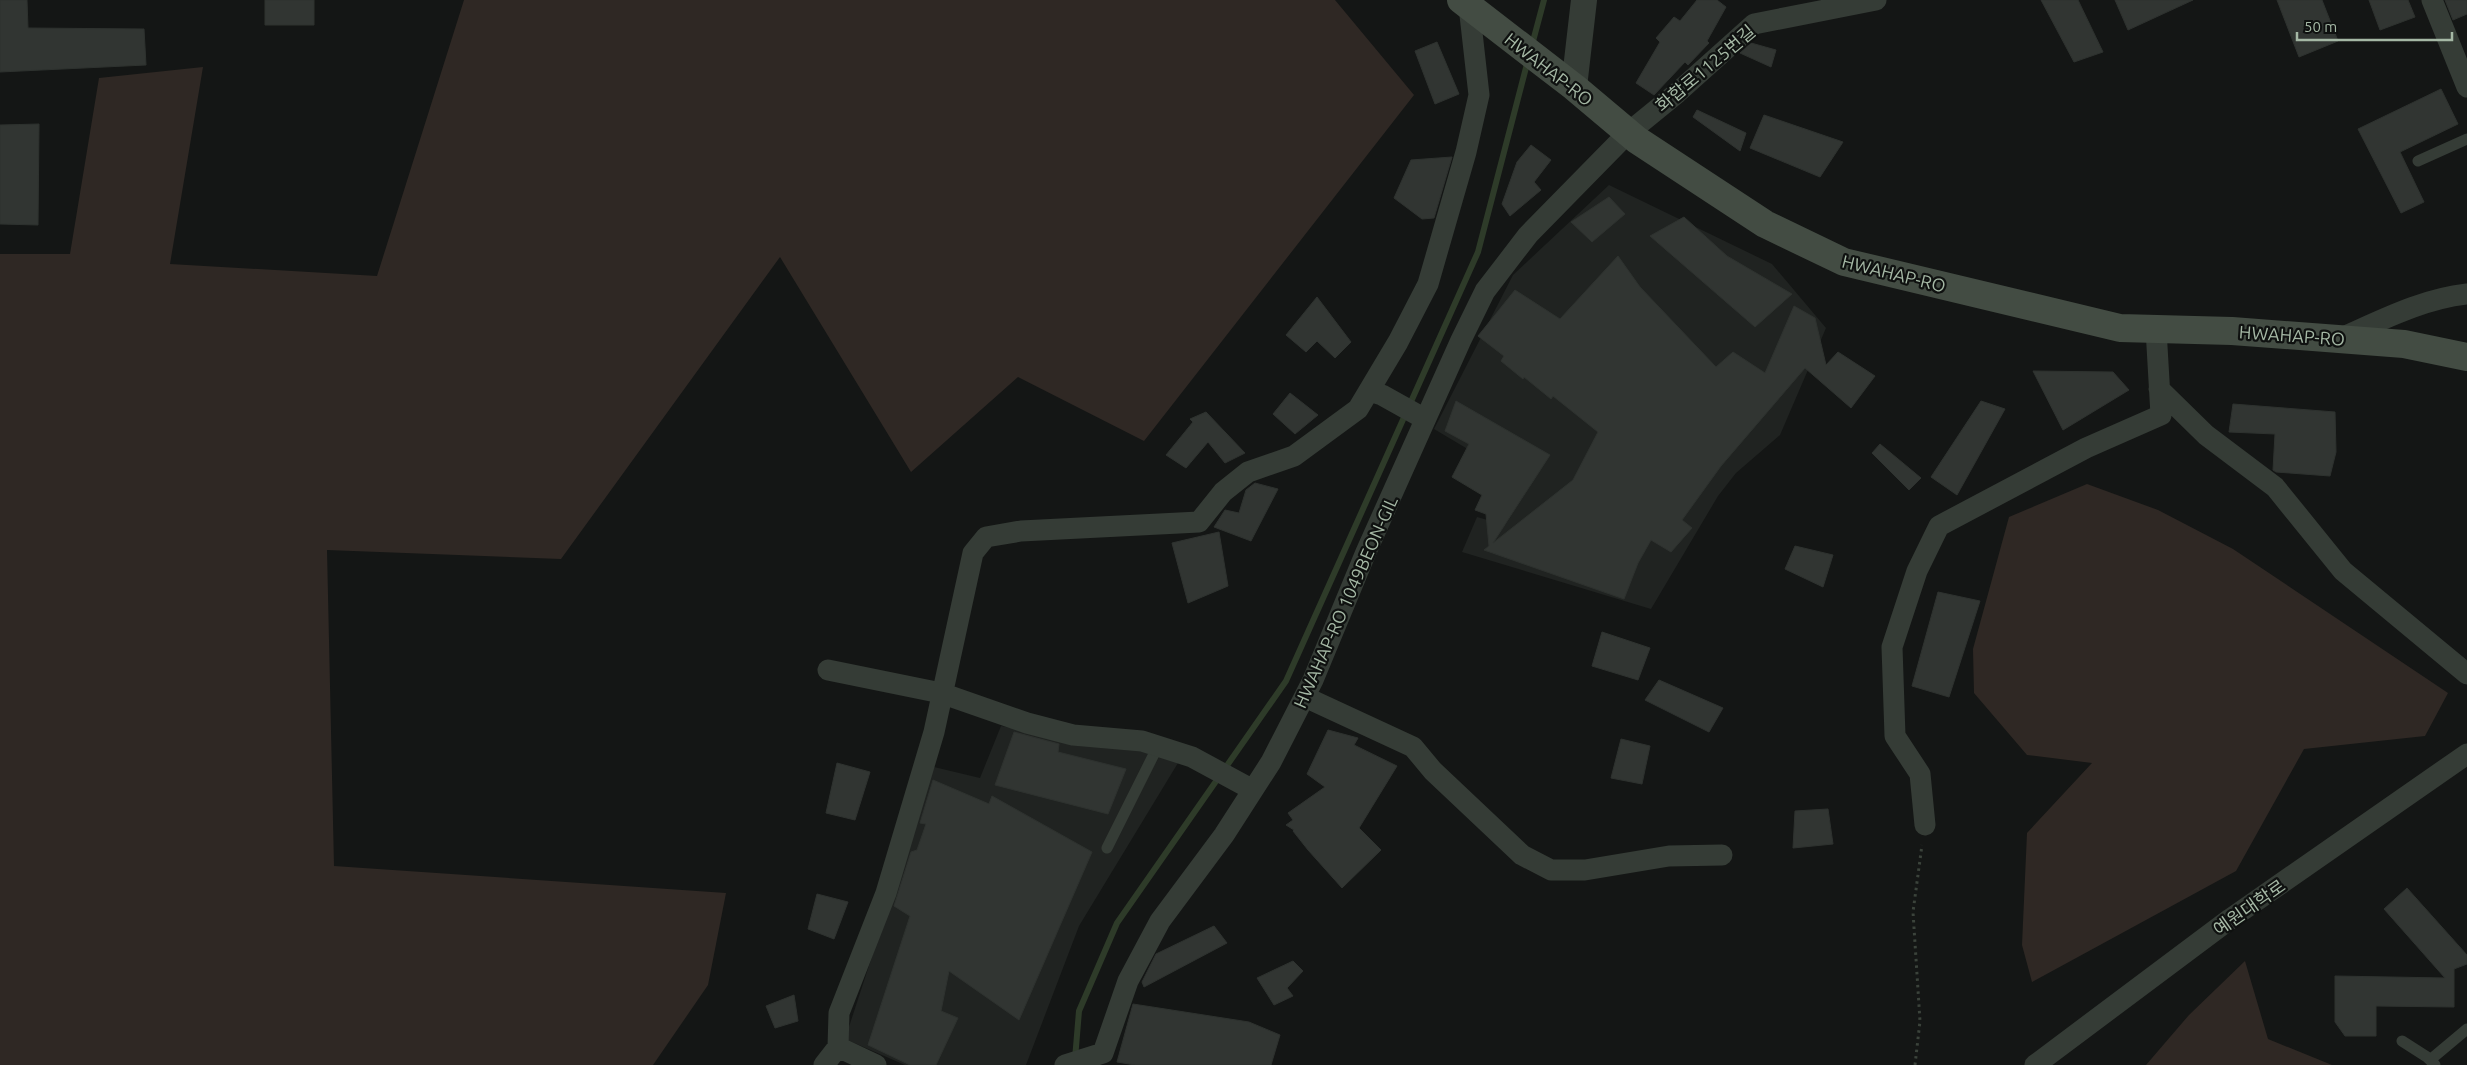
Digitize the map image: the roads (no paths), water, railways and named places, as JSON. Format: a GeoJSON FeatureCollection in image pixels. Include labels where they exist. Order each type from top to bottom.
{"type":"FeatureCollection","features":[{"type":"Feature","properties":{"kind":"main road","name":"HWAHAP-RO"},"geometry":{"type":"LineString","coordinates":[[1465,3],[1574,87],[1628,133],[1765,224],[1844,262],[2120,328],[2232,330],[2404,344],[2467,358]]}},
{"type":"Feature","properties":{"kind":"street"},"geometry":{"type":"LineString","coordinates":[[1574,87],[1584,0]]}},
{"type":"Feature","properties":{"kind":"street","name":"화합로1125번길"},"geometry":{"type":"LineString","coordinates":[[1628,133],[1677,93],[1754,24],[1876,0]]}},
{"type":"Feature","properties":{"kind":"street"},"geometry":{"type":"LineString","coordinates":[[2432,0],[2467,87]]}},
{"type":"Feature","properties":{"kind":"street"},"geometry":{"type":"LineString","coordinates":[[824,1065],[838,1047],[839,1013],[886,893],[934,732],[973,553],[986,536],[1021,531],[1199,522],[1223,492],[1248,472],[1294,456],[1358,409],[1376,393],[1428,284],[1466,152],[1479,94],[1465,3]]}},
{"type":"Feature","properties":{"kind":"street","name":"HWAHAP-RO 1049BEON-GIL"},"geometry":{"type":"LineString","coordinates":[[1084,1061],[1160,921],[1224,835],[1271,762],[1305,697],[1422,418],[1485,291],[1528,235],[1628,133]]}},
{"type":"Feature","properties":{"kind":"street"},"geometry":{"type":"LineString","coordinates":[[2340,339],[2420,304],[2446,296],[2467,294]]}},
{"type":"Feature","properties":{"kind":"street"},"geometry":{"type":"LineString","coordinates":[[1925,825],[1920,774],[1895,736],[1892,646],[1916,571],[1939,526],[2086,448],[2161,415],[2156,329]]}},
{"type":"Feature","properties":{"kind":"street"},"geometry":{"type":"LineString","coordinates":[[2159,389],[2206,434],[2275,487],[2343,571],[2467,674]]}},
{"type":"Feature","properties":{"kind":"street"},"geometry":{"type":"LineString","coordinates":[[1376,393],[1422,418]]}},
{"type":"Feature","properties":{"kind":"street"},"geometry":{"type":"LineString","coordinates":[[828,670],[941,693],[1027,723],[1073,735],[1142,741],[1192,757],[1253,790]]}},
{"type":"Feature","properties":{"kind":"street"},"geometry":{"type":"LineString","coordinates":[[1305,697],[1413,747],[1433,770],[1522,855],[1551,870],[1585,870],[1670,856],[1722,856]]}},
{"type":"Feature","properties":{"kind":"street","name":"예원대학로"},"geometry":{"type":"LineString","coordinates":[[2035,1065],[2230,919],[2467,754]]}},
{"type":"Feature","properties":{"kind":"street"},"geometry":{"type":"LineString","coordinates":[[838,1047],[876,1065]]}},
{"type":"Feature","properties":{"kind":"lane"},"geometry":{"type":"LineString","coordinates":[[2418,161],[2467,139]]}},
{"type":"Feature","properties":{"kind":"lane"},"geometry":{"type":"LineString","coordinates":[[1107,848],[1158,746]]}},
{"type":"Feature","properties":{"kind":"lane"},"geometry":{"type":"LineString","coordinates":[[2402,1041],[2432,1063],[2467,1029]]}},
{"type":"Feature","properties":{"kind":"waterway"},"geometry":{"type":"LineString","coordinates":[[1532,45],[1544,0]]}},
{"type":"Feature","properties":{"kind":"waterway"},"geometry":{"type":"LineString","coordinates":[[1075,1059],[1079,1011],[1117,923],[1286,681],[1478,252],[1528,60]]}}]}
